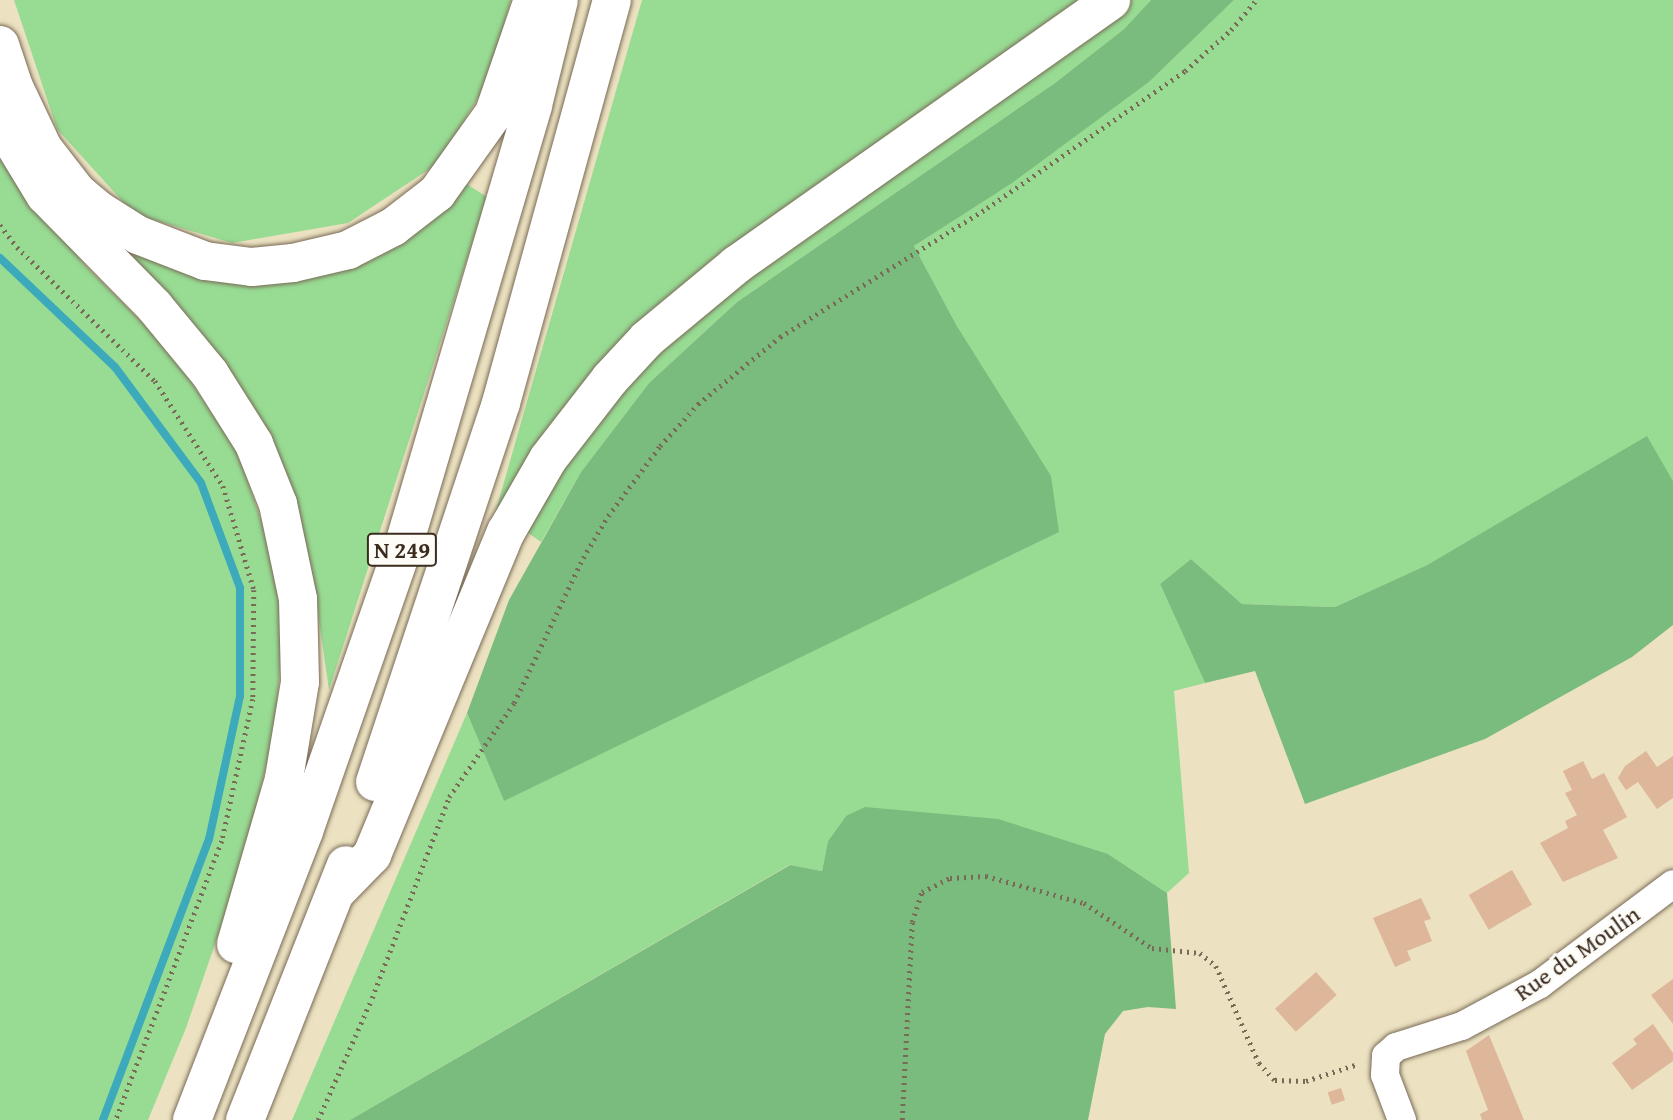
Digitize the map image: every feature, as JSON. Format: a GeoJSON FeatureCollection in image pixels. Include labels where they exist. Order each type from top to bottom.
{"type":"FeatureCollection","features":[{"type":"Feature","properties":{"kind":"highway"},"geometry":{"type":"LineString","coordinates":[[0,45],[43,148],[77,192],[100,211],[138,235],[205,261],[252,267],[293,263],[348,250],[393,228],[437,193],[494,113],[533,0]]}},
{"type":"Feature","properties":{"kind":"highway","name":"N 249"},"geometry":{"type":"LineString","coordinates":[[199,1104],[304,831],[405,541],[533,105],[559,0]]}},
{"type":"Feature","properties":{"kind":"highway","name":"N 249"},"geometry":{"type":"LineString","coordinates":[[245,1120],[338,890],[501,403],[612,0]]}},
{"type":"Feature","properties":{"kind":"highway"},"geometry":{"type":"LineString","coordinates":[[338,890],[372,856],[506,532],[548,460],[610,379],[664,324],[736,265],[1111,0]]}},
{"type":"Feature","properties":{"kind":"highway"},"geometry":{"type":"LineString","coordinates":[[0,121],[45,195],[154,306],[239,417],[278,504],[294,568],[301,626],[297,712],[284,779],[235,950],[198,1042],[199,1104]]}},
{"type":"Feature","properties":{"kind":"street","name":"Rue du Moulin"},"geometry":{"type":"LineString","coordinates":[[1386,1056],[1396,1047],[1462,1026],[1540,984],[1673,884]]}},
{"type":"Feature","properties":{"kind":"street"},"geometry":{"type":"LineString","coordinates":[[1386,1056],[1385,1075],[1402,1120]]}},
{"type":"Feature","properties":{"kind":"path"},"geometry":{"type":"LineString","coordinates":[[317,1120],[377,988],[449,797],[514,703],[583,558],[608,516],[660,446],[698,404],[760,352],[881,270],[987,208],[1185,71],[1231,30],[1256,0]]}},
{"type":"Feature","properties":{"kind":"path"},"geometry":{"type":"LineString","coordinates":[[0,225],[17,247],[155,381],[223,486],[254,590],[253,699],[222,841],[116,1120]]}},
{"type":"Feature","properties":{"kind":"path"},"geometry":{"type":"LineString","coordinates":[[902,1120],[912,922],[922,892],[950,878],[986,876],[1084,904],[1153,948],[1200,953],[1216,966],[1259,1063],[1275,1080],[1306,1081],[1386,1056]]}},
{"type":"Feature","properties":{"kind":"green space"},"geometry":{"type":"Polygon","coordinates":[[[14,0],[511,0],[486,85],[437,164],[348,223],[232,243],[134,214],[57,129],[14,0]]]}},
{"type":"Feature","properties":{"kind":"green space"},"geometry":{"type":"Polygon","coordinates":[[[642,0],[1151,0],[1124,29],[1055,83],[737,302],[649,383],[581,472],[541,542],[496,510],[642,0]]]}},
{"type":"Feature","properties":{"kind":"green space"},"geometry":{"type":"Polygon","coordinates":[[[1151,0],[1234,0],[1149,82],[1012,183],[914,246],[958,328],[1051,476],[1059,532],[504,801],[467,713],[509,600],[581,472],[649,383],[737,302],[1055,83],[1124,29],[1151,0]]]}},
{"type":"Feature","properties":{"kind":"green space"},"geometry":{"type":"Polygon","coordinates":[[[1234,0],[1673,0],[1673,481],[1647,437],[1427,565],[1335,607],[1242,604],[1191,559],[1160,584],[1205,683],[1174,691],[1189,873],[1167,893],[1108,854],[846,816],[828,841],[822,871],[789,865],[350,1120],[292,1120],[467,713],[504,801],[958,328],[914,246],[1012,182],[1149,82],[1234,0]]]}},
{"type":"Feature","properties":{"kind":"green space"},"geometry":{"type":"Polygon","coordinates":[[[0,158],[84,264],[169,349],[238,452],[268,541],[283,627],[275,729],[242,866],[186,1028],[148,1120],[0,1120],[0,158]]]}},
{"type":"Feature","properties":{"kind":"green space"},"geometry":{"type":"Polygon","coordinates":[[[462,181],[487,197],[329,690],[318,614],[274,451],[130,262],[140,250],[284,278],[462,181]]]}},
{"type":"Feature","properties":{"kind":"green space"},"geometry":{"type":"Polygon","coordinates":[[[1647,436],[1673,481],[1673,625],[1632,657],[1485,739],[1305,804],[1255,671],[1205,683],[1160,584],[1191,559],[1242,604],[1335,607],[1427,565],[1647,436]]]}},
{"type":"Feature","properties":{"kind":"green space"},"geometry":{"type":"Polygon","coordinates":[[[865,807],[998,819],[1108,854],[1167,893],[1176,1009],[1148,1007],[1123,1011],[1105,1034],[1088,1120],[350,1120],[790,865],[822,871],[828,841],[846,816],[865,807]]]}},
{"type":"Feature","properties":{"kind":"building"},"geometry":{"type":"Polygon","coordinates":[[[1646,751],[1657,767],[1673,756],[1673,798],[1657,809],[1638,782],[1626,790],[1618,778],[1625,766],[1646,751]]]}},
{"type":"Feature","properties":{"kind":"building"},"geometry":{"type":"Polygon","coordinates":[[[1583,761],[1592,779],[1604,773],[1627,817],[1603,830],[1618,858],[1563,882],[1540,843],[1568,828],[1565,821],[1577,815],[1565,793],[1572,790],[1563,771],[1583,761]]]}},
{"type":"Feature","properties":{"kind":"building"},"geometry":{"type":"Polygon","coordinates":[[[1512,870],[1532,905],[1489,930],[1469,895],[1512,870]]]}},
{"type":"Feature","properties":{"kind":"building"},"geometry":{"type":"Polygon","coordinates":[[[1421,898],[1431,919],[1424,921],[1432,941],[1407,951],[1411,960],[1395,967],[1373,918],[1421,898]]]}},
{"type":"Feature","properties":{"kind":"building"},"geometry":{"type":"Polygon","coordinates":[[[1316,972],[1337,995],[1296,1032],[1275,1009],[1316,972]]]}},
{"type":"Feature","properties":{"kind":"building"},"geometry":{"type":"Polygon","coordinates":[[[1673,979],[1673,1024],[1651,995],[1673,979]]]}},
{"type":"Feature","properties":{"kind":"building"},"geometry":{"type":"Polygon","coordinates":[[[1653,1024],[1673,1053],[1673,1061],[1632,1090],[1612,1063],[1637,1044],[1633,1039],[1653,1024]]]}},
{"type":"Feature","properties":{"kind":"building"},"geometry":{"type":"Polygon","coordinates":[[[1489,1035],[1524,1120],[1482,1120],[1480,1114],[1488,1110],[1466,1051],[1489,1035]]]}},
{"type":"Feature","properties":{"kind":"building"},"geometry":{"type":"Polygon","coordinates":[[[1341,1088],[1345,1100],[1332,1105],[1328,1092],[1341,1088]]]}},
{"type":"Feature","properties":{"kind":"waterway"},"geometry":{"type":"LineString","coordinates":[[0,258],[115,367],[201,483],[240,588],[240,696],[209,839],[103,1120]]}}]}
